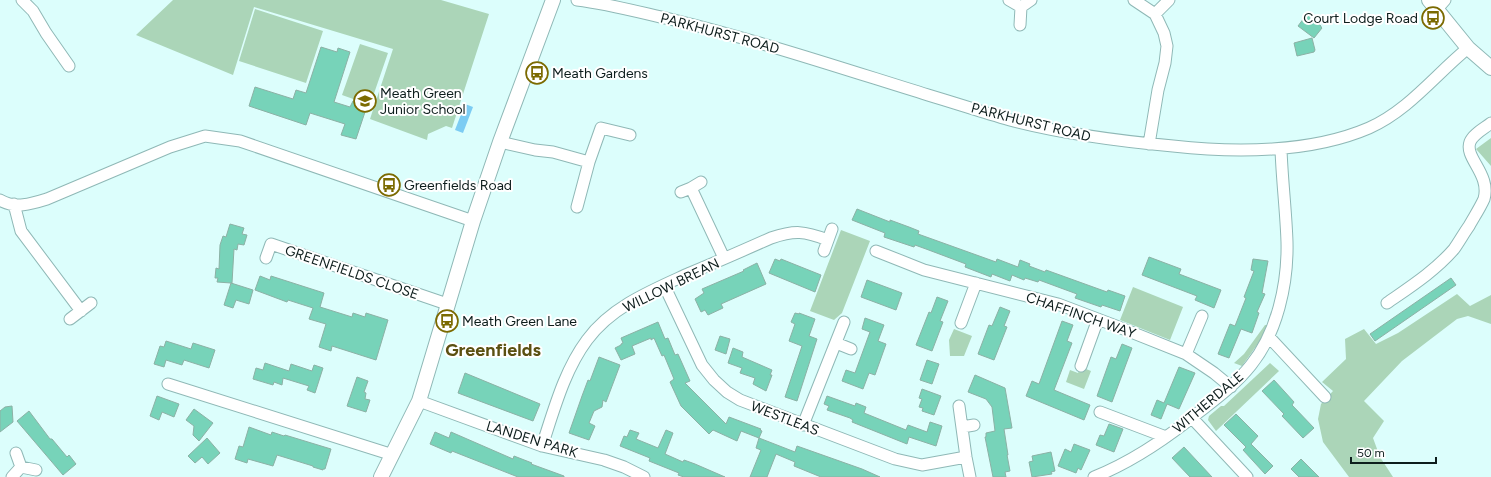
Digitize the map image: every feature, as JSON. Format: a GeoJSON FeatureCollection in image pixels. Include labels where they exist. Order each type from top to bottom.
{"type":"FeatureCollection","features":[{"type":"Feature","properties":{"kind":"street"},"geometry":{"type":"LineString","coordinates":[[22,0],[33,11],[69,66]]}},
{"type":"Feature","properties":{"kind":"street"},"geometry":{"type":"LineString","coordinates":[[381,477],[419,401],[473,221],[500,142],[553,0]]}},
{"type":"Feature","properties":{"kind":"street","name":"PARKHURST ROAD"},"geometry":{"type":"LineString","coordinates":[[577,0],[639,12],[732,34],[1010,120],[1085,137],[1208,150],[1281,148],[1346,136],[1369,128],[1388,118],[1406,105],[1468,48]]}},
{"type":"Feature","properties":{"kind":"street"},"geometry":{"type":"LineString","coordinates":[[1009,0],[1021,7]]}},
{"type":"Feature","properties":{"kind":"street"},"geometry":{"type":"LineString","coordinates":[[1021,7],[1031,0]]}},
{"type":"Feature","properties":{"kind":"street"},"geometry":{"type":"LineString","coordinates":[[1134,0],[1155,14],[1164,33],[1167,46],[1149,144]]}},
{"type":"Feature","properties":{"kind":"street"},"geometry":{"type":"LineString","coordinates":[[1155,14],[1169,0]]}},
{"type":"Feature","properties":{"kind":"street"},"geometry":{"type":"LineString","coordinates":[[1437,3],[1468,48],[1491,68]]}},
{"type":"Feature","properties":{"kind":"street"},"geometry":{"type":"LineString","coordinates":[[1020,24],[1021,7]]}},
{"type":"Feature","properties":{"kind":"street"},"geometry":{"type":"LineString","coordinates":[[1387,303],[1424,277],[1441,262],[1454,248],[1474,217],[1484,199],[1486,188],[1482,172],[1473,159],[1470,150],[1470,142],[1477,134],[1491,123]]}},
{"type":"Feature","properties":{"kind":"street"},"geometry":{"type":"LineString","coordinates":[[578,207],[589,162],[601,128],[630,135]]}},
{"type":"Feature","properties":{"kind":"street"},"geometry":{"type":"LineString","coordinates":[[0,200],[14,204],[28,205],[47,199],[170,147],[205,136],[240,141],[473,221]]}},
{"type":"Feature","properties":{"kind":"street"},"geometry":{"type":"LineString","coordinates":[[500,142],[535,150],[553,152],[589,162]]}},
{"type":"Feature","properties":{"kind":"street","name":"WITHERDALE"},"geometry":{"type":"LineString","coordinates":[[1101,476],[1147,450],[1166,437],[1231,387],[1252,364],[1269,337],[1280,301],[1285,273],[1287,243],[1281,148]]}},
{"type":"Feature","properties":{"kind":"street"},"geometry":{"type":"LineString","coordinates":[[701,182],[686,190],[724,258]]}},
{"type":"Feature","properties":{"kind":"street"},"geometry":{"type":"LineString","coordinates":[[14,204],[21,231],[81,311]]}},
{"type":"Feature","properties":{"kind":"street"},"geometry":{"type":"LineString","coordinates":[[824,251],[832,229]]}},
{"type":"Feature","properties":{"kind":"street","name":"WILLOW BREAN"},"geometry":{"type":"LineString","coordinates":[[542,446],[566,378],[576,356],[587,339],[623,306],[664,285],[724,258],[786,233],[807,233],[828,240]]}},
{"type":"Feature","properties":{"kind":"street","name":"GREENFIELDS CLOSE"},"geometry":{"type":"LineString","coordinates":[[266,258],[271,244],[448,304]]}},
{"type":"Feature","properties":{"kind":"street","name":"CHAFFINCH WAY"},"geometry":{"type":"LineString","coordinates":[[876,251],[924,270],[1058,304],[1098,319],[1186,354],[1214,373],[1231,387]]}},
{"type":"Feature","properties":{"kind":"street"},"geometry":{"type":"LineString","coordinates":[[961,323],[976,283]]}},
{"type":"Feature","properties":{"kind":"street","name":"WESTLEAS"},"geometry":{"type":"LineString","coordinates":[[664,285],[702,365],[714,380],[727,392],[740,400],[895,459],[922,465],[966,457]]}},
{"type":"Feature","properties":{"kind":"street"},"geometry":{"type":"LineString","coordinates":[[70,319],[91,303]]}},
{"type":"Feature","properties":{"kind":"street"},"geometry":{"type":"LineString","coordinates":[[1186,354],[1202,316]]}},
{"type":"Feature","properties":{"kind":"street"},"geometry":{"type":"LineString","coordinates":[[1081,366],[1098,319]]}},
{"type":"Feature","properties":{"kind":"street"},"geometry":{"type":"LineString","coordinates":[[803,425],[844,322]]}},
{"type":"Feature","properties":{"kind":"street"},"geometry":{"type":"LineString","coordinates":[[1269,337],[1326,397]]}},
{"type":"Feature","properties":{"kind":"street"},"geometry":{"type":"LineString","coordinates":[[836,343],[851,349]]}},
{"type":"Feature","properties":{"kind":"street"},"geometry":{"type":"LineString","coordinates":[[168,384],[393,455]]}},
{"type":"Feature","properties":{"kind":"street","name":"LANDEN PARK"},"geometry":{"type":"LineString","coordinates":[[419,401],[542,446],[604,460],[644,477]]}},
{"type":"Feature","properties":{"kind":"street"},"geometry":{"type":"LineString","coordinates":[[960,406],[970,477]]}},
{"type":"Feature","properties":{"kind":"street"},"geometry":{"type":"LineString","coordinates":[[1100,412],[1166,437]]}},
{"type":"Feature","properties":{"kind":"street"},"geometry":{"type":"LineString","coordinates":[[1192,418],[1247,477]]}},
{"type":"Feature","properties":{"kind":"street"},"geometry":{"type":"LineString","coordinates":[[962,427],[974,425]]}},
{"type":"Feature","properties":{"kind":"street"},"geometry":{"type":"LineString","coordinates":[[16,453],[20,467]]}},
{"type":"Feature","properties":{"kind":"street"},"geometry":{"type":"LineString","coordinates":[[20,467],[36,470]]}},
{"type":"Feature","properties":{"kind":"street"},"geometry":{"type":"LineString","coordinates":[[12,477],[20,467]]}},
{"type":"Feature","properties":{"kind":"green space"},"geometry":{"type":"Polygon","coordinates":[[[173,0],[441,0],[489,14],[452,128],[446,126],[428,134],[427,140],[370,119],[393,49],[254,7],[233,75],[136,35],[173,0]]]}},
{"type":"Feature","properties":{"kind":"green space"},"geometry":{"type":"Polygon","coordinates":[[[255,9],[323,31],[306,83],[239,61],[255,9]]]}},
{"type":"Feature","properties":{"kind":"green space"},"geometry":{"type":"Polygon","coordinates":[[[360,44],[388,53],[370,105],[342,95],[360,44]]]}},
{"type":"Feature","properties":{"kind":"green space"},"geometry":{"type":"Polygon","coordinates":[[[1491,138],[1491,166],[1476,149],[1491,138]]]}},
{"type":"Feature","properties":{"kind":"green space"},"geometry":{"type":"Polygon","coordinates":[[[841,230],[870,241],[842,313],[834,320],[810,311],[841,230]]]}},
{"type":"Feature","properties":{"kind":"green space"},"geometry":{"type":"Polygon","coordinates":[[[1133,287],[1183,307],[1170,340],[1120,320],[1133,287]]]}},
{"type":"Feature","properties":{"kind":"green space"},"geometry":{"type":"Polygon","coordinates":[[[1457,294],[1470,306],[1491,295],[1491,324],[1468,316],[1457,319],[1402,361],[1364,401],[1384,421],[1373,438],[1380,457],[1393,477],[1349,477],[1323,442],[1318,419],[1321,404],[1333,391],[1322,382],[1346,359],[1345,339],[1364,329],[1376,344],[1398,333],[1457,294]]]}},
{"type":"Feature","properties":{"kind":"green space"},"geometry":{"type":"Polygon","coordinates":[[[1265,325],[1267,325],[1262,338],[1242,366],[1234,363],[1244,354],[1265,325]]]}},
{"type":"Feature","properties":{"kind":"green space"},"geometry":{"type":"Polygon","coordinates":[[[954,329],[972,336],[964,356],[950,356],[949,340],[954,329]]]}},
{"type":"Feature","properties":{"kind":"green space"},"geometry":{"type":"Polygon","coordinates":[[[1270,363],[1279,371],[1216,431],[1208,420],[1209,416],[1221,406],[1224,406],[1270,363]]]}},
{"type":"Feature","properties":{"kind":"green space"},"geometry":{"type":"Polygon","coordinates":[[[1081,367],[1091,371],[1084,389],[1066,382],[1070,370],[1078,373],[1081,367]]]}},
{"type":"Feature","properties":{"kind":"water"},"geometry":{"type":"Polygon","coordinates":[[[465,104],[473,107],[463,133],[455,130],[465,104]]]}},
{"type":"Feature","properties":{"kind":"building"},"geometry":{"type":"Polygon","coordinates":[[[1307,14],[1322,28],[1314,38],[1298,26],[1307,14]]]}},
{"type":"Feature","properties":{"kind":"building"},"geometry":{"type":"Polygon","coordinates":[[[1312,38],[1315,50],[1314,52],[1297,56],[1294,43],[1312,38]]]}},
{"type":"Feature","properties":{"kind":"building"},"geometry":{"type":"Polygon","coordinates":[[[321,47],[337,52],[338,48],[350,52],[334,102],[350,107],[353,101],[367,106],[356,139],[341,135],[345,124],[310,113],[306,125],[249,106],[255,87],[293,99],[296,90],[306,93],[321,47]]]}},
{"type":"Feature","properties":{"kind":"building"},"geometry":{"type":"Polygon","coordinates":[[[857,209],[890,222],[890,220],[909,227],[919,231],[918,234],[996,262],[997,259],[1018,267],[1020,260],[1030,264],[1029,266],[1045,272],[1046,270],[1107,292],[1108,290],[1125,296],[1120,311],[1102,305],[1101,307],[1075,298],[1077,294],[1039,280],[1038,282],[1025,278],[1024,280],[1012,275],[1010,281],[992,274],[991,277],[965,267],[966,264],[926,249],[915,245],[914,247],[884,237],[885,233],[852,220],[857,209]]]}},
{"type":"Feature","properties":{"kind":"building"},"geometry":{"type":"Polygon","coordinates":[[[230,224],[244,228],[242,234],[247,235],[244,245],[238,244],[237,250],[234,249],[232,283],[217,282],[218,278],[215,278],[216,268],[219,269],[220,245],[223,236],[226,237],[230,224]]]}},
{"type":"Feature","properties":{"kind":"building"},"geometry":{"type":"Polygon","coordinates":[[[1149,257],[1181,269],[1179,274],[1221,290],[1214,308],[1195,300],[1197,296],[1142,275],[1149,257]]]}},
{"type":"Feature","properties":{"kind":"building"},"geometry":{"type":"Polygon","coordinates":[[[775,259],[780,261],[781,259],[821,275],[815,292],[769,273],[775,259]]]}},
{"type":"Feature","properties":{"kind":"building"},"geometry":{"type":"Polygon","coordinates":[[[1253,259],[1268,261],[1262,293],[1265,294],[1257,312],[1259,313],[1252,333],[1241,329],[1229,358],[1218,354],[1230,324],[1235,326],[1246,298],[1244,297],[1254,271],[1251,270],[1253,259]]]}},
{"type":"Feature","properties":{"kind":"building"},"geometry":{"type":"Polygon","coordinates":[[[757,263],[766,284],[721,304],[723,308],[708,315],[705,310],[701,312],[695,299],[704,293],[702,289],[744,271],[743,270],[757,263]]]}},
{"type":"Feature","properties":{"kind":"building"},"geometry":{"type":"Polygon","coordinates":[[[260,276],[270,280],[271,276],[324,293],[320,307],[352,317],[353,313],[365,317],[366,313],[388,320],[376,360],[332,346],[331,351],[319,347],[326,324],[309,319],[313,308],[288,300],[287,302],[255,290],[260,276]]]}},
{"type":"Feature","properties":{"kind":"building"},"geometry":{"type":"Polygon","coordinates":[[[1451,278],[1456,285],[1375,341],[1370,334],[1451,278]]]}},
{"type":"Feature","properties":{"kind":"building"},"geometry":{"type":"Polygon","coordinates":[[[867,280],[902,293],[896,310],[861,297],[867,280]]]}},
{"type":"Feature","properties":{"kind":"building"},"geometry":{"type":"Polygon","coordinates":[[[231,283],[253,290],[249,304],[236,300],[233,308],[224,305],[231,283]]]}},
{"type":"Feature","properties":{"kind":"building"},"geometry":{"type":"Polygon","coordinates":[[[937,297],[948,301],[940,321],[943,322],[932,351],[916,345],[929,312],[931,313],[937,297]]]}},
{"type":"Feature","properties":{"kind":"building"},"geometry":{"type":"Polygon","coordinates":[[[1000,307],[1010,311],[1004,326],[1007,327],[994,360],[978,354],[989,325],[992,326],[1000,307]]]}},
{"type":"Feature","properties":{"kind":"building"},"geometry":{"type":"Polygon","coordinates":[[[795,313],[815,319],[809,336],[817,339],[797,401],[785,397],[802,346],[789,341],[795,324],[791,322],[795,313]]]}},
{"type":"Feature","properties":{"kind":"building"},"geometry":{"type":"Polygon","coordinates":[[[865,318],[884,325],[878,341],[886,344],[875,375],[869,373],[863,389],[842,381],[846,370],[855,373],[870,332],[862,329],[865,318]]]}},
{"type":"Feature","properties":{"kind":"building"},"geometry":{"type":"Polygon","coordinates":[[[1062,321],[1073,325],[1067,341],[1072,343],[1054,390],[1090,405],[1084,420],[1026,396],[1032,381],[1039,384],[1062,321]]]}},
{"type":"Feature","properties":{"kind":"building"},"geometry":{"type":"Polygon","coordinates":[[[658,322],[665,339],[668,338],[675,355],[678,354],[690,381],[685,383],[726,424],[729,417],[761,429],[760,430],[762,431],[759,438],[741,431],[737,441],[713,430],[709,434],[681,406],[670,382],[674,379],[664,355],[662,356],[654,338],[632,346],[635,354],[621,360],[615,348],[623,343],[621,338],[658,322]]]}},
{"type":"Feature","properties":{"kind":"building"},"geometry":{"type":"Polygon","coordinates":[[[720,336],[730,339],[726,354],[715,350],[720,336]]]}},
{"type":"Feature","properties":{"kind":"building"},"geometry":{"type":"Polygon","coordinates":[[[166,341],[191,349],[193,343],[215,350],[209,368],[184,360],[182,365],[166,360],[164,367],[154,364],[160,346],[164,347],[166,341]]]}},
{"type":"Feature","properties":{"kind":"building"},"geometry":{"type":"Polygon","coordinates":[[[1122,344],[1132,348],[1112,402],[1097,396],[1111,357],[1116,359],[1122,344]]]}},
{"type":"Feature","properties":{"kind":"building"},"geometry":{"type":"Polygon","coordinates":[[[733,348],[743,352],[742,357],[772,370],[770,375],[772,375],[766,391],[753,384],[755,378],[740,373],[742,368],[728,363],[733,348]]]}},
{"type":"Feature","properties":{"kind":"building"},"geometry":{"type":"Polygon","coordinates":[[[599,357],[620,365],[606,402],[603,400],[602,407],[594,411],[589,423],[595,426],[589,440],[569,433],[588,380],[590,381],[599,357]]]}},
{"type":"Feature","properties":{"kind":"building"},"geometry":{"type":"Polygon","coordinates":[[[927,360],[939,364],[932,384],[920,380],[927,360]]]}},
{"type":"Feature","properties":{"kind":"building"},"geometry":{"type":"Polygon","coordinates":[[[265,363],[289,371],[291,364],[312,371],[314,365],[323,368],[315,393],[307,390],[309,386],[283,378],[282,385],[274,382],[273,385],[253,379],[256,368],[263,370],[265,363]]]}},
{"type":"Feature","properties":{"kind":"building"},"geometry":{"type":"Polygon","coordinates":[[[1179,367],[1195,373],[1179,409],[1167,404],[1161,419],[1151,415],[1157,400],[1164,403],[1179,367]]]}},
{"type":"Feature","properties":{"kind":"building"},"geometry":{"type":"Polygon","coordinates":[[[465,373],[540,404],[533,421],[458,393],[465,373]]]}},
{"type":"Feature","properties":{"kind":"building"},"geometry":{"type":"Polygon","coordinates":[[[975,375],[1005,388],[1012,428],[1004,429],[1010,471],[1005,472],[1006,477],[993,477],[985,437],[986,433],[995,431],[992,407],[986,399],[968,392],[975,375]]]}},
{"type":"Feature","properties":{"kind":"building"},"geometry":{"type":"Polygon","coordinates":[[[357,377],[368,381],[364,392],[366,393],[365,399],[370,400],[366,412],[347,406],[357,377]]]}},
{"type":"Feature","properties":{"kind":"building"},"geometry":{"type":"Polygon","coordinates":[[[1274,380],[1294,402],[1292,405],[1314,428],[1303,438],[1282,416],[1284,414],[1262,391],[1274,380]]]}},
{"type":"Feature","properties":{"kind":"building"},"geometry":{"type":"Polygon","coordinates":[[[922,389],[941,396],[934,415],[922,411],[923,408],[919,407],[922,399],[919,398],[922,389]]]}},
{"type":"Feature","properties":{"kind":"building"},"geometry":{"type":"Polygon","coordinates":[[[157,396],[179,404],[174,417],[162,412],[159,420],[150,416],[157,396]]]}},
{"type":"Feature","properties":{"kind":"building"},"geometry":{"type":"Polygon","coordinates":[[[827,396],[855,406],[856,403],[866,407],[864,413],[906,430],[908,425],[927,432],[930,422],[942,426],[936,446],[909,437],[907,444],[852,422],[853,420],[850,418],[827,410],[829,406],[824,404],[827,396]]]}},
{"type":"Feature","properties":{"kind":"building"},"geometry":{"type":"Polygon","coordinates":[[[12,406],[13,422],[0,432],[0,411],[5,407],[12,406]]]}},
{"type":"Feature","properties":{"kind":"building"},"geometry":{"type":"Polygon","coordinates":[[[194,409],[213,423],[199,441],[193,435],[194,426],[186,420],[194,409]]]}},
{"type":"Feature","properties":{"kind":"building"},"geometry":{"type":"Polygon","coordinates":[[[29,411],[50,439],[52,439],[67,457],[69,455],[76,464],[63,475],[17,421],[29,411]]]}},
{"type":"Feature","properties":{"kind":"building"},"geometry":{"type":"Polygon","coordinates":[[[1236,414],[1258,436],[1251,444],[1273,466],[1265,474],[1243,450],[1246,447],[1224,425],[1236,414]]]}},
{"type":"Feature","properties":{"kind":"building"},"geometry":{"type":"Polygon","coordinates":[[[1109,424],[1123,429],[1114,452],[1096,445],[1100,435],[1104,436],[1109,424]]]}},
{"type":"Feature","properties":{"kind":"building"},"geometry":{"type":"Polygon","coordinates":[[[249,427],[271,435],[272,432],[285,435],[331,449],[325,469],[323,470],[277,455],[273,466],[248,459],[247,463],[235,459],[239,446],[243,447],[249,427]]]}},
{"type":"Feature","properties":{"kind":"building"},"geometry":{"type":"Polygon","coordinates":[[[630,430],[639,433],[636,439],[658,448],[666,430],[673,433],[665,454],[683,462],[684,460],[695,464],[725,477],[684,477],[678,475],[679,473],[649,461],[650,458],[620,446],[624,436],[627,437],[630,430]]]}},
{"type":"Feature","properties":{"kind":"building"},"geometry":{"type":"Polygon","coordinates":[[[435,432],[449,438],[451,432],[513,459],[514,456],[564,477],[518,477],[430,444],[435,432]]]}},
{"type":"Feature","properties":{"kind":"building"},"geometry":{"type":"Polygon","coordinates":[[[207,438],[220,453],[208,464],[202,457],[195,463],[188,456],[207,438]]]}},
{"type":"Feature","properties":{"kind":"building"},"geometry":{"type":"Polygon","coordinates":[[[759,438],[795,452],[797,446],[880,477],[821,477],[794,466],[795,462],[776,454],[767,477],[750,477],[761,450],[756,448],[759,438]]]}},
{"type":"Feature","properties":{"kind":"building"},"geometry":{"type":"Polygon","coordinates":[[[1074,444],[1090,450],[1081,470],[1078,468],[1076,473],[1058,466],[1065,449],[1071,452],[1074,444]]]}},
{"type":"Feature","properties":{"kind":"building"},"geometry":{"type":"Polygon","coordinates":[[[1184,447],[1212,477],[1190,477],[1172,458],[1184,447]]]}},
{"type":"Feature","properties":{"kind":"building"},"geometry":{"type":"Polygon","coordinates":[[[1051,452],[1055,471],[1051,472],[1052,474],[1032,477],[1029,462],[1033,461],[1032,456],[1051,452]]]}},
{"type":"Feature","properties":{"kind":"building"},"geometry":{"type":"Polygon","coordinates":[[[1301,459],[1319,477],[1299,477],[1291,469],[1301,459]]]}},
{"type":"Feature","properties":{"kind":"place","name":"Court Lodge Road"},"geometry":{"type":"Point","coordinates":[1433,18]}},
{"type":"Feature","properties":{"kind":"place","name":"Meath Gardens"},"geometry":{"type":"Point","coordinates":[537,73]}},
{"type":"Feature","properties":{"kind":"place","name":"Meath Green Junior School"},"geometry":{"type":"Point","coordinates":[365,101]}},
{"type":"Feature","properties":{"kind":"place","name":"Greenfields Road"},"geometry":{"type":"Point","coordinates":[389,185]}},
{"type":"Feature","properties":{"kind":"place","name":"Meath Green Lane"},"geometry":{"type":"Point","coordinates":[447,321]}},
{"type":"Feature","properties":{"kind":"district","name":"Greenfields"},"geometry":{"type":"Point","coordinates":[493,350]}}]}
